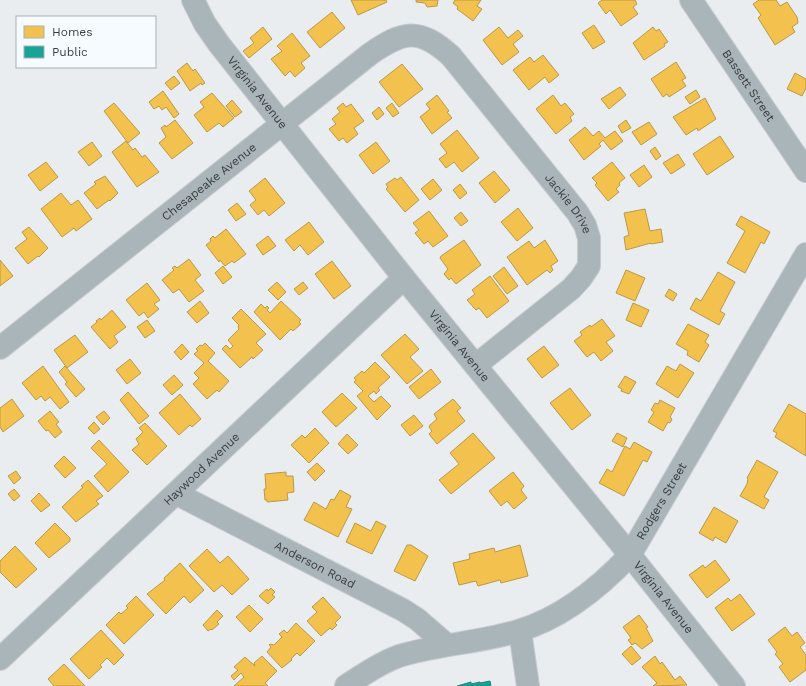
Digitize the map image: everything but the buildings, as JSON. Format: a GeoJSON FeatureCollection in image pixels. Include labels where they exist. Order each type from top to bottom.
{"type":"FeatureCollection","features":[{"type":"Feature","properties":{"kind":"street","name":"Virginia Avenue"},"geometry":{"type":"LineString","coordinates":[[193,0],[205,24],[219,44],[283,123],[404,278],[630,555],[734,686]]}},
{"type":"Feature","properties":{"kind":"street","name":"Bassett Street"},"geometry":{"type":"LineString","coordinates":[[691,0],[806,171]]}},
{"type":"Feature","properties":{"kind":"street","name":"Chesapeake Avenue"},"geometry":{"type":"LineString","coordinates":[[0,348],[370,54],[392,39],[409,36],[426,38]]}},
{"type":"Feature","properties":{"kind":"street","name":"Jackie Drive"},"geometry":{"type":"LineString","coordinates":[[426,38],[436,43],[451,56],[577,212],[585,225],[589,238],[589,266],[571,289],[476,366]]}},
{"type":"Feature","properties":{"kind":"street","name":"Rodgers Street"},"geometry":{"type":"LineString","coordinates":[[346,686],[378,666],[397,657],[447,645],[494,638],[520,631],[566,610],[585,597],[615,572],[630,555],[806,254]]}},
{"type":"Feature","properties":{"kind":"street","name":"Haywood Avenue"},"geometry":{"type":"LineString","coordinates":[[0,660],[404,278]]}},
{"type":"Feature","properties":{"kind":"street","name":"Anderson Road"},"geometry":{"type":"LineString","coordinates":[[177,494],[403,610],[417,619],[447,645]]}},
{"type":"Feature","properties":{"kind":"street"},"geometry":{"type":"LineString","coordinates":[[520,631],[528,686]]}}]}
